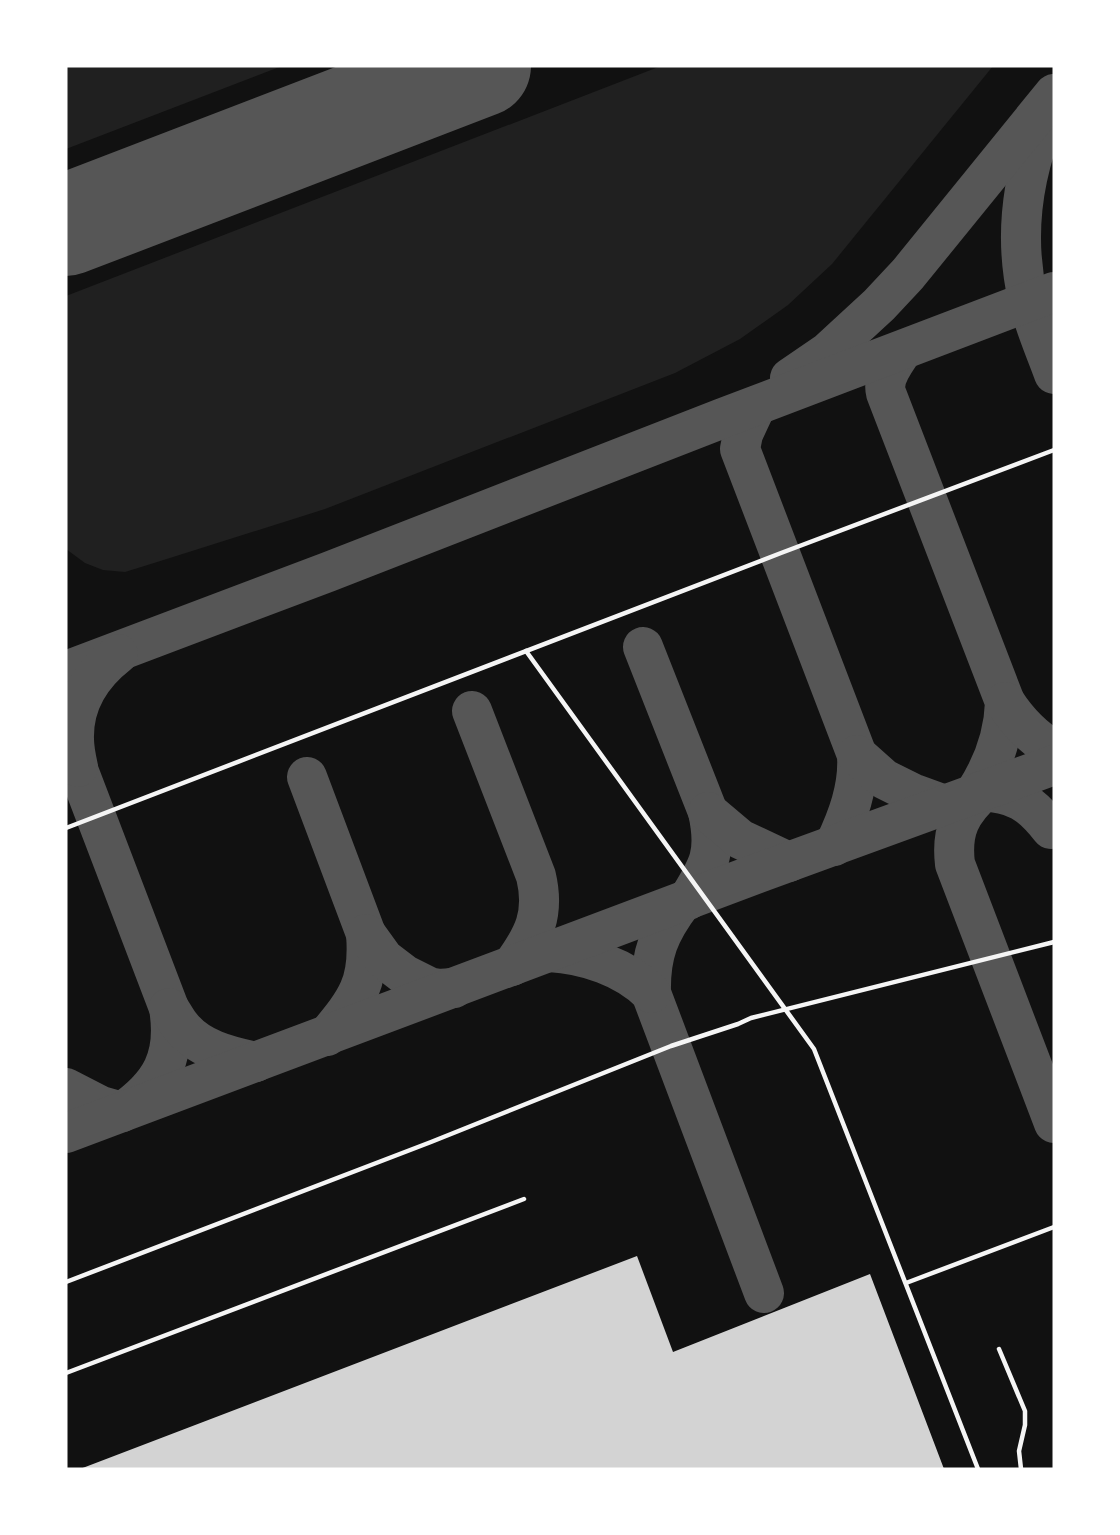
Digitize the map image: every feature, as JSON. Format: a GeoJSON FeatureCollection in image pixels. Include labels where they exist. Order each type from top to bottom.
{"type":"FeatureCollection","features":[{"type":"Feature","properties":{"kind":"lane"},"geometry":{"type":"LineString","coordinates":[[66,828],[1054,450]]}},
{"type":"Feature","properties":{"kind":"lane"},"geometry":{"type":"LineString","coordinates":[[526,651],[816,1053],[978,1469]]}},
{"type":"Feature","properties":{"kind":"lane"},"geometry":{"type":"LineString","coordinates":[[66,1282],[420,1146],[671,1046],[751,1018],[1054,942]]}},
{"type":"Feature","properties":{"kind":"lane"},"geometry":{"type":"LineString","coordinates":[[66,1373],[524,1199]]}},
{"type":"Feature","properties":{"kind":"lane"},"geometry":{"type":"LineString","coordinates":[[906,1284],[1054,1227]]}},
{"type":"Feature","properties":{"kind":"lane"},"geometry":{"type":"LineString","coordinates":[[999,1349],[1025,1411],[1025,1425],[1019,1451],[1021,1469]]}},
{"type":"Feature","properties":{"kind":"shaded area"},"geometry":{"type":"Polygon","coordinates":[[[66,66],[282,66],[66,149],[66,66]]]}},
{"type":"Feature","properties":{"kind":"shaded area"},"geometry":{"type":"Polygon","coordinates":[[[661,66],[993,66],[832,264],[788,305],[740,339],[675,373],[325,509],[125,572],[103,570],[85,563],[66,549],[66,296],[661,66]]]}},
{"type":"Feature","properties":{"kind":"building"},"geometry":{"type":"Polygon","coordinates":[[[637,1256],[673,1352],[870,1274],[944,1469],[80,1469],[637,1256]]]}},
{"type":"Feature","properties":{"kind":"taxiway"},"geometry":{"type":"LineString","coordinates":[[790,378],[828,352],[879,305],[908,274],[1054,94]]}},
{"type":"Feature","properties":{"kind":"taxiway"},"geometry":{"type":"LineString","coordinates":[[1046,118],[1031,162],[1021,230],[1024,276],[1030,309],[1054,374]]}},
{"type":"Feature","properties":{"kind":"taxiway"},"geometry":{"type":"LineString","coordinates":[[66,671],[1054,292]]}},
{"type":"Feature","properties":{"kind":"taxiway"},"geometry":{"type":"LineString","coordinates":[[902,351],[887,376],[886,393],[1005,702],[996,750],[975,793]]}},
{"type":"Feature","properties":{"kind":"taxiway"},"geometry":{"type":"LineString","coordinates":[[756,406],[743,434],[740,449],[857,755],[852,802],[834,846]]}},
{"type":"Feature","properties":{"kind":"taxiway"},"geometry":{"type":"LineString","coordinates":[[643,647],[708,812],[711,826],[709,859],[688,900]]}},
{"type":"Feature","properties":{"kind":"taxiway"},"geometry":{"type":"LineString","coordinates":[[78,767],[74,726],[80,702],[92,681],[118,654]]}},
{"type":"Feature","properties":{"kind":"taxiway"},"geometry":{"type":"LineString","coordinates":[[1005,702],[1026,729],[1054,750]]}},
{"type":"Feature","properties":{"kind":"taxiway"},"geometry":{"type":"LineString","coordinates":[[472,711],[536,876],[539,902],[536,924],[512,966]]}},
{"type":"Feature","properties":{"kind":"taxiway"},"geometry":{"type":"LineString","coordinates":[[66,738],[169,1008],[171,1025],[171,1041],[163,1068],[147,1091],[122,1112],[101,1106],[66,1088]]}},
{"type":"Feature","properties":{"kind":"taxiway"},"geometry":{"type":"LineString","coordinates":[[857,755],[884,779],[912,793],[945,805]]}},
{"type":"Feature","properties":{"kind":"taxiway"},"geometry":{"type":"LineString","coordinates":[[66,1133],[761,872],[1054,765]]}},
{"type":"Feature","properties":{"kind":"taxiway"},"geometry":{"type":"LineString","coordinates":[[307,777],[366,934],[366,966],[359,990],[354,1001],[327,1036]]}},
{"type":"Feature","properties":{"kind":"taxiway"},"geometry":{"type":"LineString","coordinates":[[985,790],[969,806],[959,823],[954,842],[955,864],[1054,1123]]}},
{"type":"Feature","properties":{"kind":"taxiway"},"geometry":{"type":"LineString","coordinates":[[981,791],[1003,794],[1021,801],[1036,812],[1051,829]]}},
{"type":"Feature","properties":{"kind":"taxiway"},"geometry":{"type":"LineString","coordinates":[[708,812],[740,839],[789,862]]}},
{"type":"Feature","properties":{"kind":"taxiway"},"geometry":{"type":"LineString","coordinates":[[682,902],[667,924],[654,955],[651,993],[764,1293]]}},
{"type":"Feature","properties":{"kind":"taxiway"},"geometry":{"type":"LineString","coordinates":[[366,934],[384,959],[405,975],[429,987],[454,988]]}},
{"type":"Feature","properties":{"kind":"taxiway"},"geometry":{"type":"LineString","coordinates":[[549,952],[604,963],[629,976],[651,993]]}},
{"type":"Feature","properties":{"kind":"taxiway"},"geometry":{"type":"LineString","coordinates":[[169,1008],[187,1033],[205,1046],[224,1054],[256,1062]]}},
{"type":"Feature","properties":{"kind":"runway"},"geometry":{"type":"LineString","coordinates":[[66,225],[480,66]]}}]}
